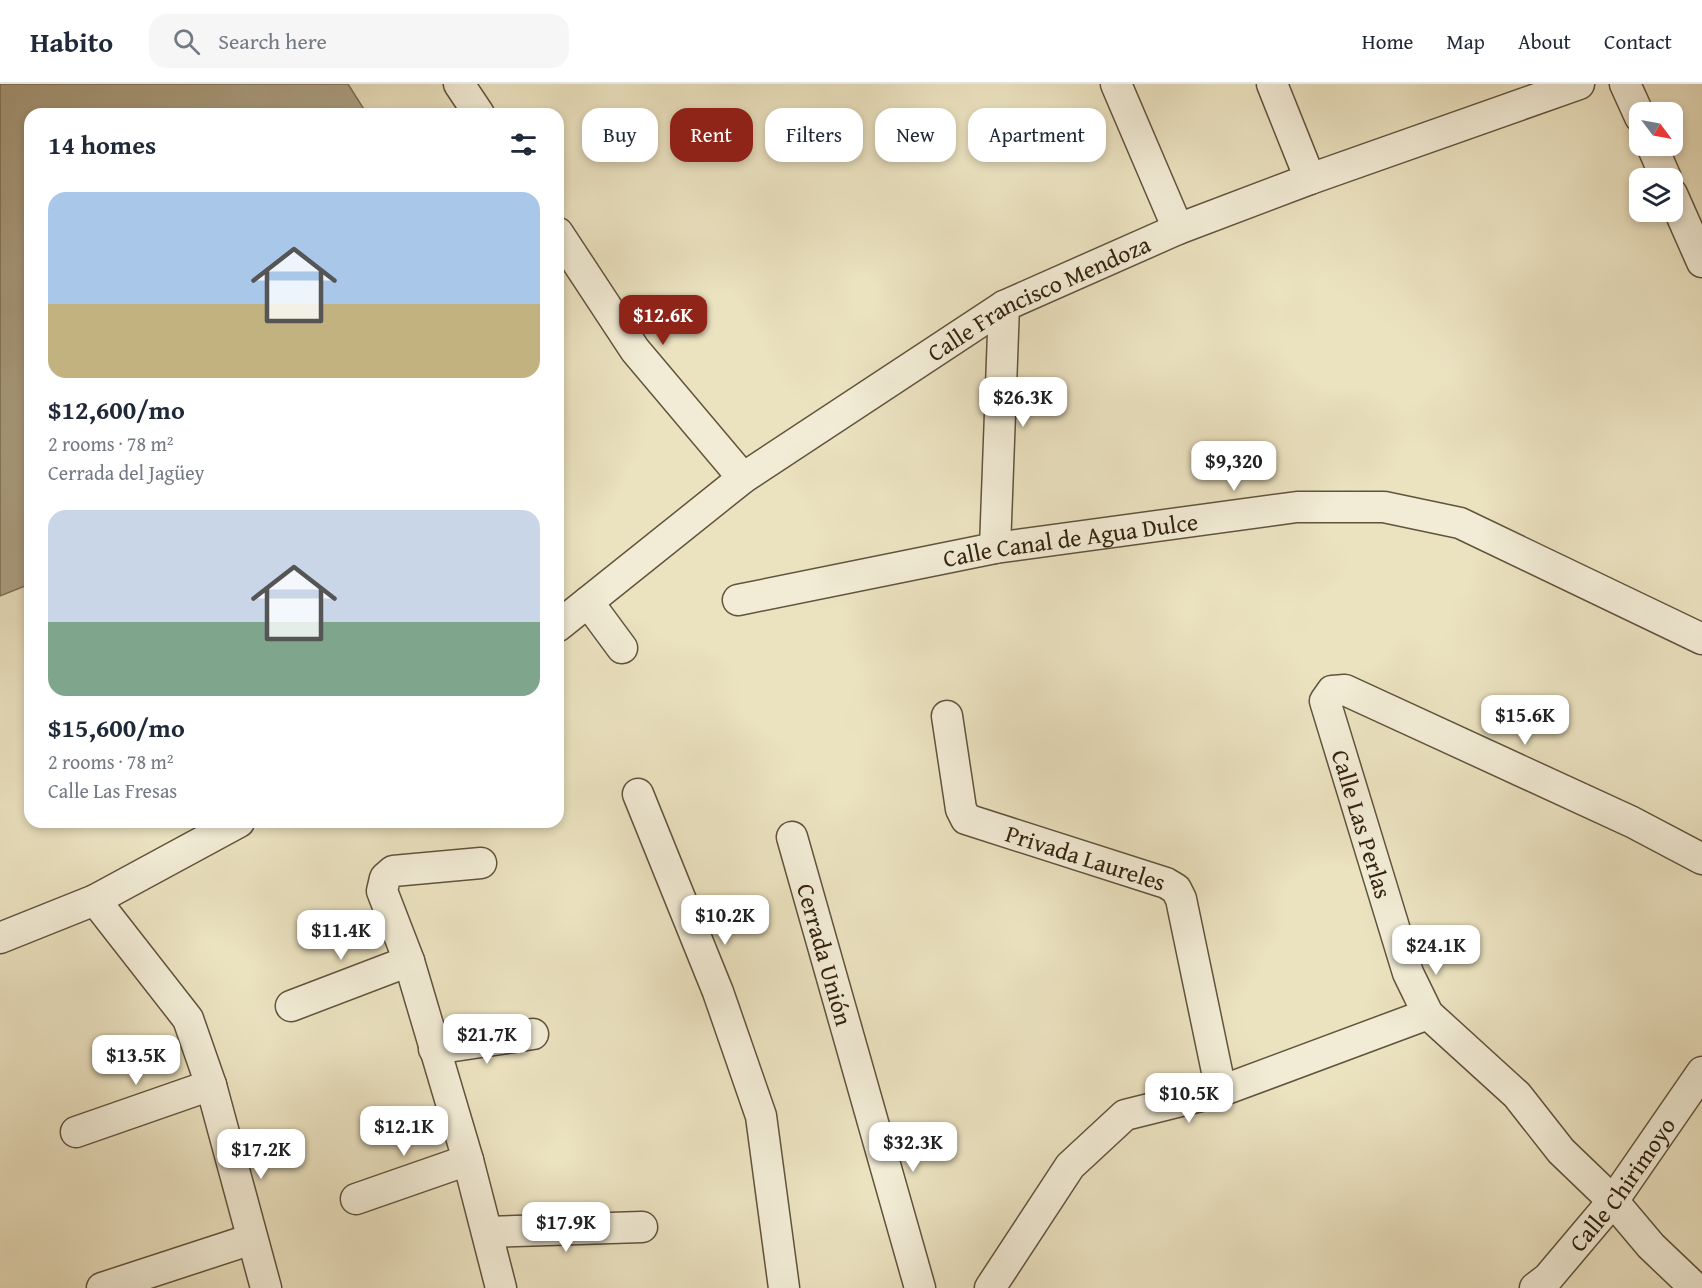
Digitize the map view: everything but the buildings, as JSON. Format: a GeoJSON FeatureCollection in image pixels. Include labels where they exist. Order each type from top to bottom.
{"type":"FeatureCollection","features":[{"type":"Feature","properties":{"kind":"street"},"geometry":{"type":"LineString","coordinates":[[459,84],[475,108]]}},
{"type":"Feature","properties":{"kind":"street"},"geometry":{"type":"LineString","coordinates":[[1116,84],[1179,230]]}},
{"type":"Feature","properties":{"kind":"street"},"geometry":{"type":"LineString","coordinates":[[1272,84],[1310,179]]}},
{"type":"Feature","properties":{"kind":"street","name":"Calle Francisco Mendoza"},"geometry":{"type":"LineString","coordinates":[[564,621],[743,478],[1004,306],[1179,230],[1310,179],[1579,84]]}},
{"type":"Feature","properties":{"kind":"street"},"geometry":{"type":"LineString","coordinates":[[1625,84],[1633,102]]}},
{"type":"Feature","properties":{"kind":"street"},"geometry":{"type":"LineString","coordinates":[[1683,219],[1702,262]]}},
{"type":"Feature","properties":{"kind":"street"},"geometry":{"type":"LineString","coordinates":[[564,242],[635,350],[743,478]]}},
{"type":"Feature","properties":{"kind":"street"},"geometry":{"type":"LineString","coordinates":[[994,549],[1004,306]]}},
{"type":"Feature","properties":{"kind":"street","name":"Calle Canal de Agua Dulce"},"geometry":{"type":"LineString","coordinates":[[738,600],[994,549],[1297,507],[1384,507],[1460,523],[1702,639]]}},
{"type":"Feature","properties":{"kind":"street"},"geometry":{"type":"LineString","coordinates":[[588,602],[622,648]]}},
{"type":"Feature","properties":{"kind":"street","name":"Calle Las Perlas"},"geometry":{"type":"LineString","coordinates":[[1695,1288],[1651,1246],[1613,1201],[1561,1150],[1516,1095],[1428,1014],[1408,973],[1326,711],[1325,701],[1332,691],[1345,690],[1632,822],[1702,859]]}},
{"type":"Feature","properties":{"kind":"street","name":"Privada Laureles"},"geometry":{"type":"LineString","coordinates":[[947,716],[962,809],[966,819],[1166,883],[1176,889],[1181,899],[1221,1091]]}},
{"type":"Feature","properties":{"kind":"street"},"geometry":{"type":"LineString","coordinates":[[638,794],[718,992],[761,1116],[784,1288]]}},
{"type":"Feature","properties":{"kind":"street"},"geometry":{"type":"LineString","coordinates":[[0,938],[95,900],[227,828]]}},
{"type":"Feature","properties":{"kind":"street","name":"Cerrada Unión"},"geometry":{"type":"LineString","coordinates":[[792,837],[921,1288]]}},
{"type":"Feature","properties":{"kind":"street"},"geometry":{"type":"LineString","coordinates":[[481,863],[393,871],[385,878],[382,891],[409,961],[468,1160],[501,1288]]}},
{"type":"Feature","properties":{"kind":"street"},"geometry":{"type":"LineString","coordinates":[[95,900],[188,1019],[211,1085],[266,1288]]}},
{"type":"Feature","properties":{"kind":"street"},"geometry":{"type":"LineString","coordinates":[[291,1006],[409,961]]}},
{"type":"Feature","properties":{"kind":"street"},"geometry":{"type":"LineString","coordinates":[[990,1288],[1071,1166],[1125,1115],[1221,1091],[1428,1014]]}},
{"type":"Feature","properties":{"kind":"street"},"geometry":{"type":"LineString","coordinates":[[434,1049],[533,1034]]}},
{"type":"Feature","properties":{"kind":"street","name":"Calle Chirimoyo"},"geometry":{"type":"LineString","coordinates":[[1534,1288],[1548,1278],[1613,1201],[1702,1072]]}},
{"type":"Feature","properties":{"kind":"street"},"geometry":{"type":"LineString","coordinates":[[76,1132],[211,1085]]}},
{"type":"Feature","properties":{"kind":"street"},"geometry":{"type":"LineString","coordinates":[[356,1199],[468,1160]]}},
{"type":"Feature","properties":{"kind":"street"},"geometry":{"type":"LineString","coordinates":[[488,1232],[642,1227]]}},
{"type":"Feature","properties":{"kind":"street"},"geometry":{"type":"LineString","coordinates":[[102,1288],[252,1239]]}},
{"type":"Feature","properties":{"kind":"shaded area"},"geometry":{"type":"Polygon","coordinates":[[[0,84],[348,84],[363,108],[24,108],[24,586],[0,596],[0,84]]]}}]}
